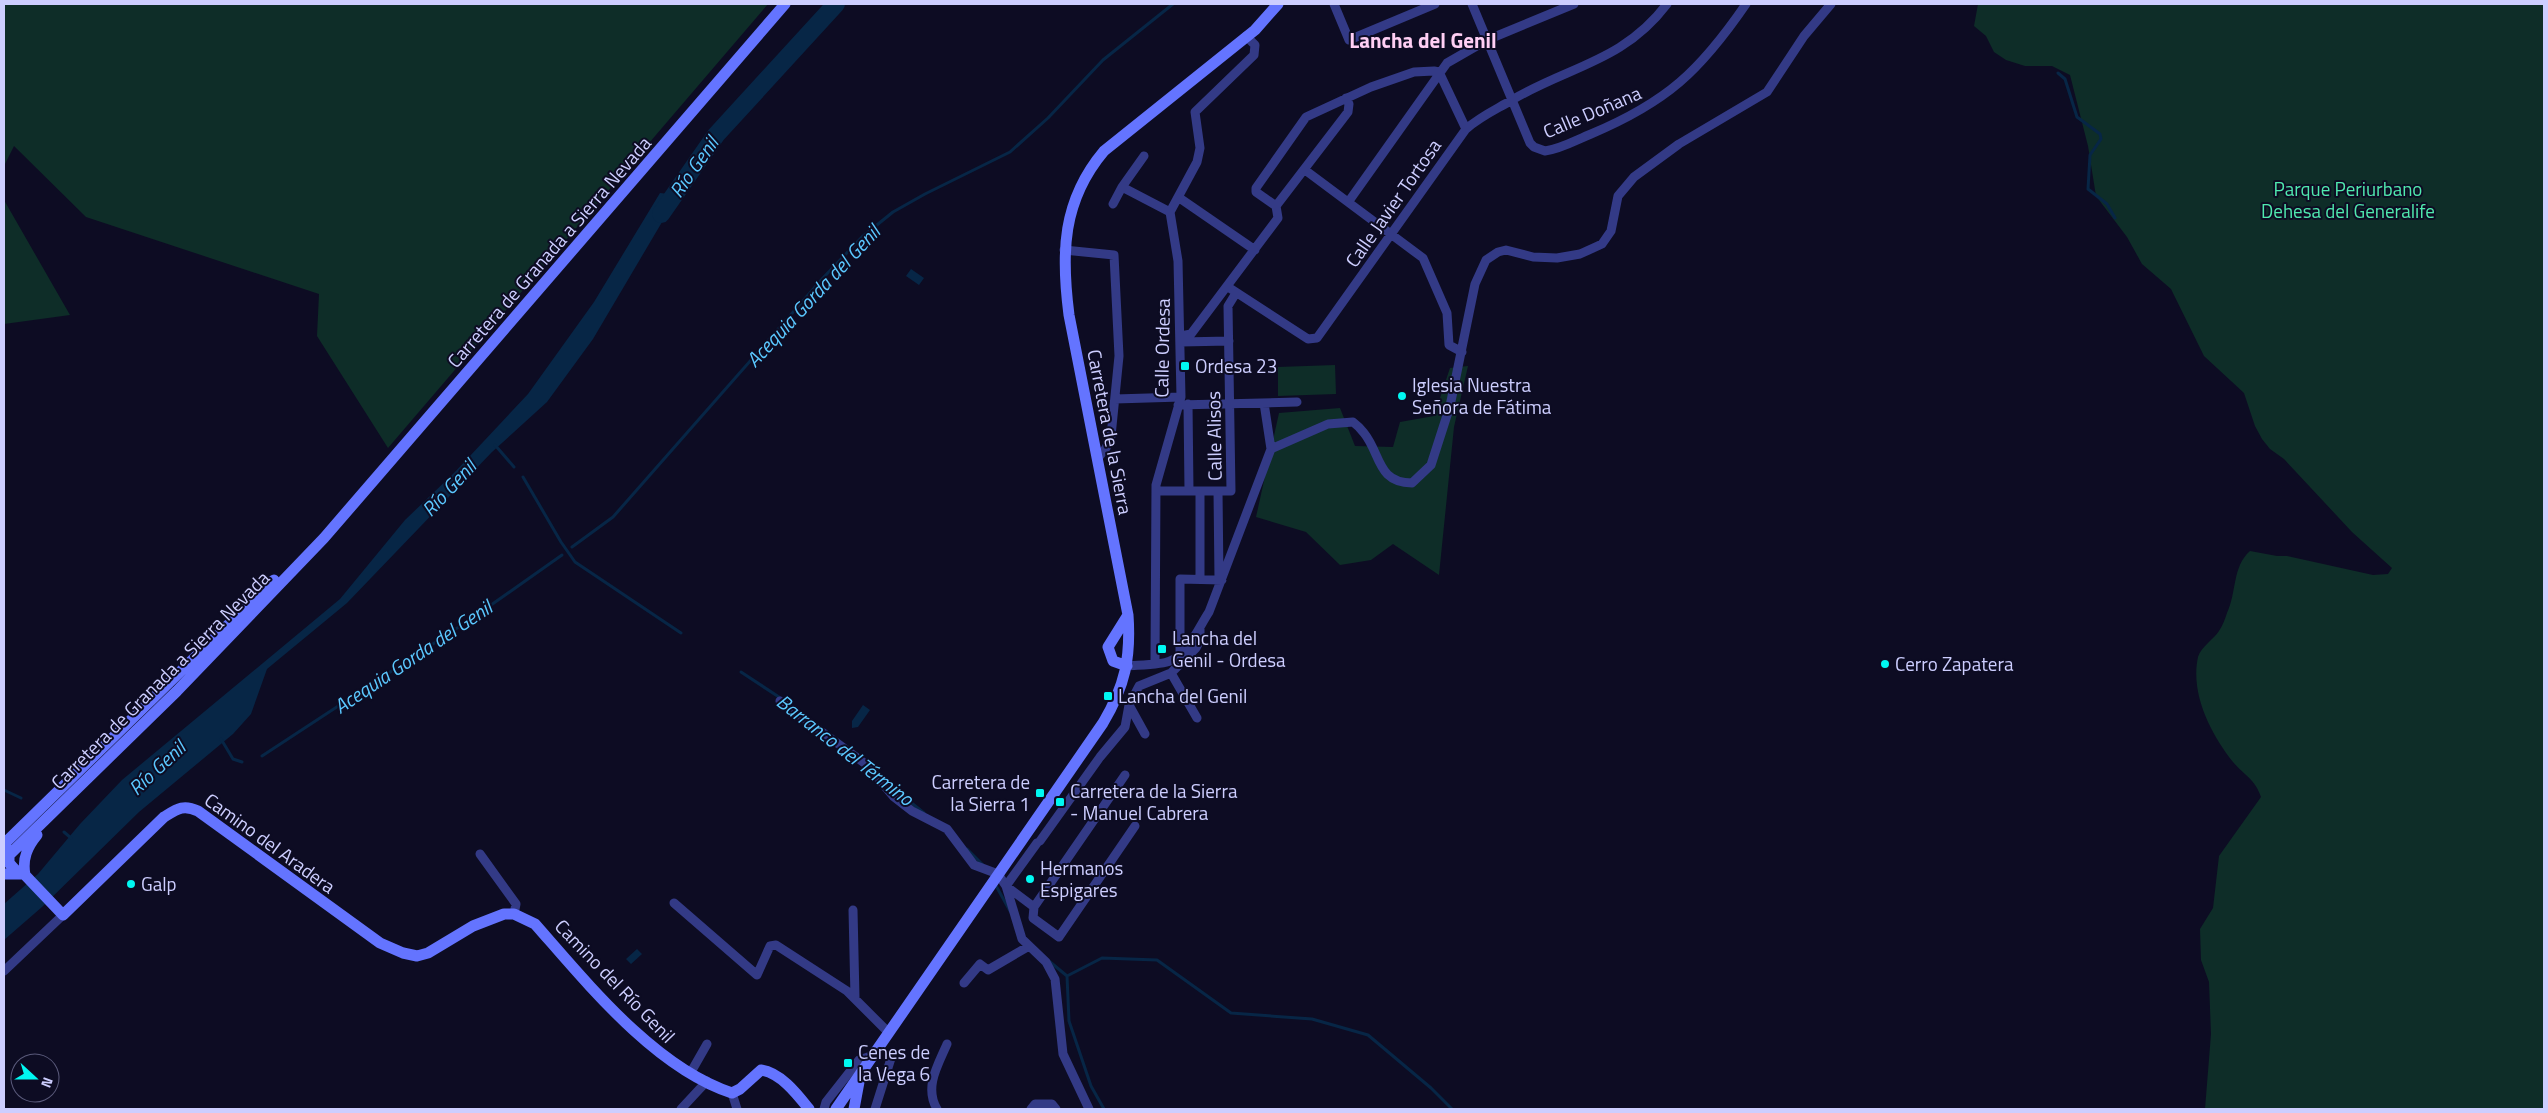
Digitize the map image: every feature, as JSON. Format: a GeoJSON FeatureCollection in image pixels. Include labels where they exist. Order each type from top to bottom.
{"type":"FeatureCollection","features":[{"type":"Feature","properties":{"kind":"street","name":"Carretera de Granada a Sierra Nevada"},"geometry":{"type":"LineString","coordinates":[[5,857],[47,818],[246,621],[324,538],[337,520],[394,458],[785,4]]}},
{"type":"Feature","properties":{"kind":"street","name":"Carretera de la Sierra"},"geometry":{"type":"LineString","coordinates":[[1246,36],[1251,26],[1270,4]]}},
{"type":"Feature","properties":{"kind":"street","name":"Carretera de la Sierra"},"geometry":{"type":"LineString","coordinates":[[860,1076],[871,1056],[1103,723],[1118,699],[1127,666],[1128,615],[1069,315],[1064,274],[1064,250],[1074,202],[1093,164],[1122,135],[1209,69],[1255,30],[1278,4]]}},
{"type":"Feature","properties":{"kind":"street"},"geometry":{"type":"LineString","coordinates":[[1334,4],[1349,40],[1435,4]]}},
{"type":"Feature","properties":{"kind":"street","name":"Calle Doñana"},"geometry":{"type":"LineString","coordinates":[[1472,4],[1530,143],[1534,147],[1545,151],[1560,147],[1640,112],[1676,87],[1709,55],[1746,4]]}},
{"type":"Feature","properties":{"kind":"street"},"geometry":{"type":"LineString","coordinates":[[1349,201],[1439,72],[1461,53],[1487,40],[1574,4]]}},
{"type":"Feature","properties":{"kind":"street","name":"Calle Javier Tortosa"},"geometry":{"type":"LineString","coordinates":[[1236,293],[1312,340],[1317,338],[1466,129],[1486,112],[1614,52],[1646,28],[1667,4]]}},
{"type":"Feature","properties":{"kind":"street"},"geometry":{"type":"LineString","coordinates":[[1271,449],[1328,424],[1353,422],[1365,433],[1382,470],[1399,483],[1412,483],[1431,465],[1450,406],[1475,284],[1480,270],[1491,255],[1498,252],[1512,251],[1533,257],[1557,258],[1580,254],[1602,244],[1611,231],[1618,196],[1634,177],[1679,144],[1767,92],[1808,31],[1831,4]]}},
{"type":"Feature","properties":{"kind":"street"},"geometry":{"type":"LineString","coordinates":[[1122,187],[1170,212],[1190,176],[1200,148],[1195,112],[1254,55],[1255,45],[1246,36]]}},
{"type":"Feature","properties":{"kind":"street"},"geometry":{"type":"LineString","coordinates":[[1276,206],[1256,192],[1256,188],[1306,117],[1371,87],[1414,72],[1439,72]]}},
{"type":"Feature","properties":{"kind":"street"},"geometry":{"type":"LineString","coordinates":[[1439,72],[1466,129]]}},
{"type":"Feature","properties":{"kind":"street"},"geometry":{"type":"LineString","coordinates":[[1181,339],[1191,334],[1278,218],[1276,206],[1348,112],[1349,104],[1346,98]]}},
{"type":"Feature","properties":{"kind":"street"},"geometry":{"type":"LineString","coordinates":[[1113,204],[1122,187],[1144,156]]}},
{"type":"Feature","properties":{"kind":"street"},"geometry":{"type":"LineString","coordinates":[[1305,170],[1392,233],[1423,258],[1448,313],[1449,345],[1462,352]]}},
{"type":"Feature","properties":{"kind":"street"},"geometry":{"type":"LineString","coordinates":[[1178,197],[1255,250]]}},
{"type":"Feature","properties":{"kind":"street","name":"Calle Ordesa"},"geometry":{"type":"LineString","coordinates":[[1155,662],[1156,491],[1182,402],[1178,261],[1170,212]]}},
{"type":"Feature","properties":{"kind":"street"},"geometry":{"type":"LineString","coordinates":[[1064,250],[1114,255],[1118,346],[1115,398],[1111,436],[1106,448],[1098,458]]}},
{"type":"Feature","properties":{"kind":"street"},"geometry":{"type":"LineString","coordinates":[[1228,287],[1236,293]]}},
{"type":"Feature","properties":{"kind":"street","name":"Calle Alisos"},"geometry":{"type":"LineString","coordinates":[[1218,491],[1232,491],[1228,306],[1236,293]]}},
{"type":"Feature","properties":{"kind":"street"},"geometry":{"type":"LineString","coordinates":[[1181,339],[1229,341]]}},
{"type":"Feature","properties":{"kind":"street"},"geometry":{"type":"LineString","coordinates":[[1115,398],[1230,404],[1297,402]]}},
{"type":"Feature","properties":{"kind":"street"},"geometry":{"type":"LineString","coordinates":[[1182,402],[1189,491]]}},
{"type":"Feature","properties":{"kind":"street"},"geometry":{"type":"LineString","coordinates":[[1128,615],[1108,647],[1113,661],[1127,666],[1171,661],[1180,654],[1200,627],[1209,612],[1271,449],[1264,403]]}},
{"type":"Feature","properties":{"kind":"street"},"geometry":{"type":"LineString","coordinates":[[1156,491],[1218,491],[1220,579]]}},
{"type":"Feature","properties":{"kind":"street"},"geometry":{"type":"LineString","coordinates":[[1200,491],[1200,579]]}},
{"type":"Feature","properties":{"kind":"street","name":"Carretera de Granada a Sierra Nevada"},"geometry":{"type":"LineString","coordinates":[[4,844],[321,533],[337,520]]}},
{"type":"Feature","properties":{"kind":"street"},"geometry":{"type":"LineString","coordinates":[[1180,654],[1180,579],[1220,579]]}},
{"type":"Feature","properties":{"kind":"street"},"geometry":{"type":"LineString","coordinates":[[1006,886],[1100,757],[1125,727],[1128,705],[1139,686],[1171,673],[1196,648],[1200,640],[1200,627]]}},
{"type":"Feature","properties":{"kind":"street"},"geometry":{"type":"LineString","coordinates":[[1171,673],[1196,718]]}},
{"type":"Feature","properties":{"kind":"street"},"geometry":{"type":"LineString","coordinates":[[780,701],[867,765],[894,797],[912,811],[947,829],[974,865],[998,874],[1006,886],[1022,939],[1046,962],[1055,979],[1063,1054],[1089,1109]]}},
{"type":"Feature","properties":{"kind":"street"},"geometry":{"type":"LineString","coordinates":[[1128,705],[1144,734]]}},
{"type":"Feature","properties":{"kind":"street"},"geometry":{"type":"LineString","coordinates":[[5,857],[10,847],[70,786],[81,769]]}},
{"type":"Feature","properties":{"kind":"street"},"geometry":{"type":"LineString","coordinates":[[1125,775],[1034,907],[1033,918],[1060,937],[1135,826]]}},
{"type":"Feature","properties":{"kind":"street","name":"Camino del Aradera"},"geometry":{"type":"LineString","coordinates":[[4,971],[60,912],[164,817],[178,808],[188,806],[275,865],[288,879],[380,944],[417,956],[428,953],[473,926],[504,914],[514,914]]}},
{"type":"Feature","properties":{"kind":"street"},"geometry":{"type":"LineString","coordinates":[[22,871],[31,843],[47,818]]}},
{"type":"Feature","properties":{"kind":"street"},"geometry":{"type":"LineString","coordinates":[[480,854],[516,904],[514,914]]}},
{"type":"Feature","properties":{"kind":"street"},"geometry":{"type":"LineString","coordinates":[[5,857],[14,856],[22,871],[60,912]]}},
{"type":"Feature","properties":{"kind":"street"},"geometry":{"type":"LineString","coordinates":[[4,874],[22,871]]}},
{"type":"Feature","properties":{"kind":"street"},"geometry":{"type":"LineString","coordinates":[[1006,886],[1034,907]]}},
{"type":"Feature","properties":{"kind":"street"},"geometry":{"type":"LineString","coordinates":[[674,903],[757,976],[770,946],[776,945],[847,991],[888,1032]]}},
{"type":"Feature","properties":{"kind":"street"},"geometry":{"type":"LineString","coordinates":[[853,910],[855,998]]}},
{"type":"Feature","properties":{"kind":"street","name":"Camino del Río Genil"},"geometry":{"type":"LineString","coordinates":[[514,914],[535,924],[580,975],[666,1059],[732,1093]]}},
{"type":"Feature","properties":{"kind":"street"},"geometry":{"type":"LineString","coordinates":[[964,984],[980,964],[988,970],[1029,946]]}},
{"type":"Feature","properties":{"kind":"street"},"geometry":{"type":"LineString","coordinates":[[691,1072],[706,1044]]}},
{"type":"Feature","properties":{"kind":"street"},"geometry":{"type":"LineString","coordinates":[[937,1109],[934,1103],[931,1083],[947,1044]]}},
{"type":"Feature","properties":{"kind":"street"},"geometry":{"type":"LineString","coordinates":[[875,1109],[893,1052]]}},
{"type":"Feature","properties":{"kind":"street"},"geometry":{"type":"LineString","coordinates":[[824,1109],[826,1102],[859,1060],[871,1056]]}},
{"type":"Feature","properties":{"kind":"street"},"geometry":{"type":"LineString","coordinates":[[737,1109],[732,1093],[740,1090],[762,1070],[777,1075],[809,1109]]}},
{"type":"Feature","properties":{"kind":"street"},"geometry":{"type":"LineString","coordinates":[[836,1109],[860,1076]]}},
{"type":"Feature","properties":{"kind":"street"},"geometry":{"type":"LineString","coordinates":[[854,1109],[860,1076]]}},
{"type":"Feature","properties":{"kind":"street"},"geometry":{"type":"LineString","coordinates":[[681,1109],[707,1081]]}},
{"type":"Feature","properties":{"kind":"street"},"geometry":{"type":"LineString","coordinates":[[1031,1109],[1035,1104],[1052,1104],[1056,1109]]}},
{"type":"Feature","properties":{"kind":"green space"},"geometry":{"type":"Polygon","coordinates":[[[4,4],[768,4],[388,448],[317,336],[319,294],[86,217],[14,146],[4,166],[4,4]]]}},
{"type":"Feature","properties":{"kind":"green space","name":"Parque Periurbano Dehesa del Generalife"},"geometry":{"type":"Polygon","coordinates":[[[1978,4],[2544,4],[2544,1109],[2205,1109],[2211,1034],[2209,982],[2201,960],[2200,929],[2213,908],[2219,856],[2261,797],[2253,782],[2225,751],[2204,713],[2197,685],[2198,657],[2223,624],[2230,605],[2237,572],[2244,557],[2250,551],[2287,556],[2373,575],[2388,574],[2392,568],[2352,532],[2284,459],[2270,449],[2262,439],[2255,426],[2244,393],[2204,356],[2171,289],[2142,264],[2127,237],[2096,196],[2088,146],[2070,75],[2052,66],[2025,66],[2006,60],[1994,52],[1986,36],[1974,26],[1978,4]]]}},
{"type":"Feature","properties":{"kind":"green space"},"geometry":{"type":"Polygon","coordinates":[[[4,200],[70,315],[4,324],[4,200]]]}},
{"type":"Feature","properties":{"kind":"green space"},"geometry":{"type":"Polygon","coordinates":[[[1335,365],[1336,394],[1278,396],[1278,367],[1335,365]]]}},
{"type":"Feature","properties":{"kind":"green space"},"geometry":{"type":"Polygon","coordinates":[[[1468,366],[1454,427],[1439,575],[1393,544],[1371,560],[1340,565],[1306,532],[1256,517],[1279,413],[1340,408],[1355,446],[1393,447],[1400,422],[1434,416],[1450,368],[1468,366]]]}},
{"type":"Feature","properties":{"kind":"water"},"geometry":{"type":"Polygon","coordinates":[[[660,193],[678,195],[593,339],[547,402],[492,452],[347,603],[267,669],[251,714],[233,734],[139,812],[42,907],[4,940],[4,904],[38,874],[80,824],[122,780],[340,599],[405,520],[454,473],[528,394],[594,302],[660,193]]]}},
{"type":"Feature","properties":{"kind":"water"},"geometry":{"type":"Polygon","coordinates":[[[911,269],[924,278],[919,285],[906,276],[911,269]]]}},
{"type":"Feature","properties":{"kind":"water"},"geometry":{"type":"Polygon","coordinates":[[[863,705],[870,710],[858,727],[852,728],[852,721],[863,705]]]}},
{"type":"Feature","properties":{"kind":"water"},"geometry":{"type":"Polygon","coordinates":[[[637,949],[642,954],[631,964],[626,959],[637,949]]]}},
{"type":"Feature","properties":{"kind":"waterway","name":"Río Genil"},"geometry":{"type":"LineString","coordinates":[[661,214],[716,135],[836,4]]}},
{"type":"Feature","properties":{"kind":"waterway","name":"Acequia Gorda del Genil"},"geometry":{"type":"LineString","coordinates":[[572,547],[613,517],[823,278],[862,237],[893,212],[1010,152],[1048,118],[1103,60],[1173,4]]}},
{"type":"Feature","properties":{"kind":"waterway"},"geometry":{"type":"LineString","coordinates":[[2058,73],[2065,79],[2077,117],[2100,134],[2101,139],[2090,155],[2088,189],[2107,204],[2115,218]]}},
{"type":"Feature","properties":{"kind":"waterway","name":"Barranco del Término"},"geometry":{"type":"LineString","coordinates":[[495,445],[514,467]]}},
{"type":"Feature","properties":{"kind":"waterway","name":"Barranco del Término"},"geometry":{"type":"LineString","coordinates":[[523,477],[561,542],[575,562],[681,633]]}},
{"type":"Feature","properties":{"kind":"waterway","name":"Acequia Gorda del Genil"},"geometry":{"type":"LineString","coordinates":[[262,756],[474,617],[562,555]]}},
{"type":"Feature","properties":{"kind":"waterway","name":"Barranco del Término"},"geometry":{"type":"LineString","coordinates":[[741,672],[782,699]]}},
{"type":"Feature","properties":{"kind":"waterway","name":"Acequia Gorda del Genil"},"geometry":{"type":"LineString","coordinates":[[221,739],[233,759],[242,762]]}},
{"type":"Feature","properties":{"kind":"waterway","name":"Barranco del Término"},"geometry":{"type":"LineString","coordinates":[[888,784],[924,813]]}},
{"type":"Feature","properties":{"kind":"waterway"},"geometry":{"type":"LineString","coordinates":[[4,790],[21,798]]}},
{"type":"Feature","properties":{"kind":"waterway"},"geometry":{"type":"LineString","coordinates":[[64,832],[71,838]]}},
{"type":"Feature","properties":{"kind":"waterway","name":"Barranco del Término"},"geometry":{"type":"LineString","coordinates":[[967,849],[985,867]]}},
{"type":"Feature","properties":{"kind":"waterway","name":"Barranco del Término"},"geometry":{"type":"LineString","coordinates":[[995,884],[1010,911]]}},
{"type":"Feature","properties":{"kind":"waterway"},"geometry":{"type":"LineString","coordinates":[[1067,976],[1102,958],[1157,960],[1231,1013],[1312,1019],[1368,1035],[1431,1088],[1452,1109]]}},
{"type":"Feature","properties":{"kind":"waterway","name":"Barranco del Término"},"geometry":{"type":"LineString","coordinates":[[1049,961],[1067,976],[1069,1021],[1091,1086],[1104,1109]]}},
{"type":"Feature","properties":{"kind":"place","name":"Ordesa 23"},"geometry":{"type":"Point","coordinates":[1185,366]}},
{"type":"Feature","properties":{"kind":"place","name":"Iglesia Nuestra Señora de Fátima"},"geometry":{"type":"Point","coordinates":[1402,396]}},
{"type":"Feature","properties":{"kind":"place","name":"Lancha del Genil - Ordesa"},"geometry":{"type":"Point","coordinates":[1162,649]}},
{"type":"Feature","properties":{"kind":"place","name":"Cerro Zapatera"},"geometry":{"type":"Point","coordinates":[1885,664]}},
{"type":"Feature","properties":{"kind":"place","name":"Lancha del Genil"},"geometry":{"type":"Point","coordinates":[1108,696]}},
{"type":"Feature","properties":{"kind":"place","name":"Carretera de la Sierra 1"},"geometry":{"type":"Point","coordinates":[1040,793]}},
{"type":"Feature","properties":{"kind":"place","name":"Carretera de la Sierra - Manuel Cabrera"},"geometry":{"type":"Point","coordinates":[1060,802]}},
{"type":"Feature","properties":{"kind":"place","name":"Hermanos Espigares"},"geometry":{"type":"Point","coordinates":[1030,879]}},
{"type":"Feature","properties":{"kind":"place","name":"Galp"},"geometry":{"type":"Point","coordinates":[131,884]}},
{"type":"Feature","properties":{"kind":"place","name":"Cenes de la Vega 6"},"geometry":{"type":"Point","coordinates":[848,1063]}},
{"type":"Feature","properties":{"kind":"district","name":"Lancha del Genil"},"geometry":{"type":"Point","coordinates":[1423,41]}}]}
